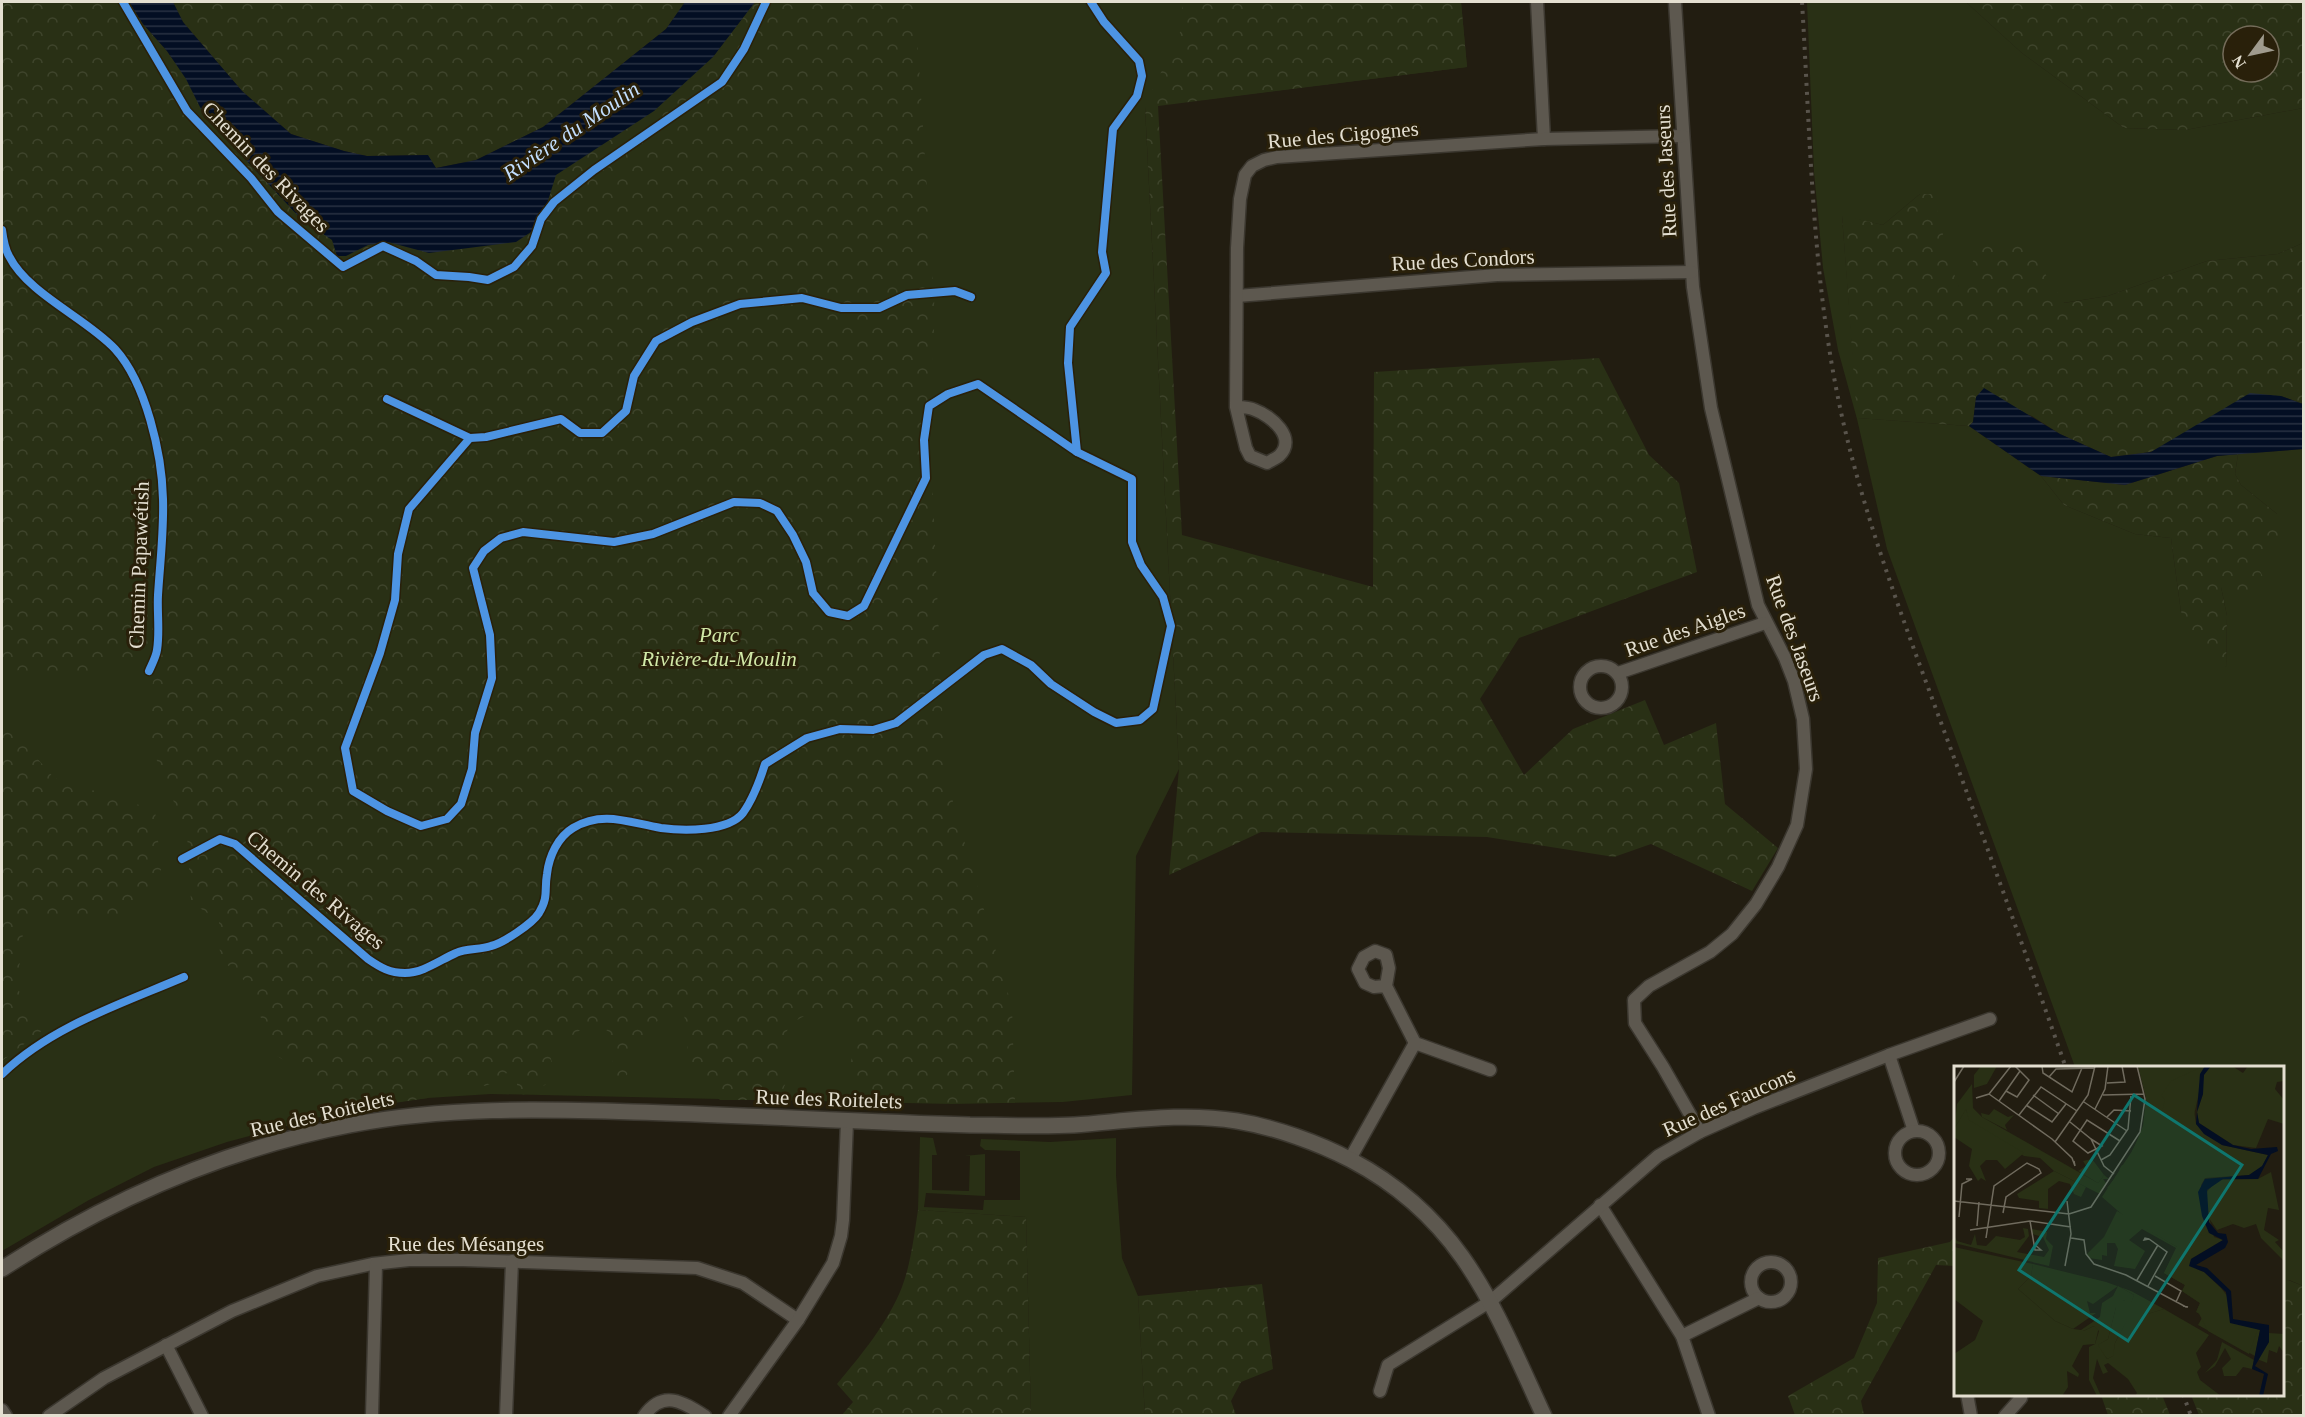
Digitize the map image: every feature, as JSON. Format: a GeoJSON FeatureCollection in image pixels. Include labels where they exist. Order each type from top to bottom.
{"type":"FeatureCollection","features":[{"type":"Feature","properties":{"kind":"street"},"geometry":{"type":"LineString","coordinates":[[1537,2],[1544,139]]}},
{"type":"Feature","properties":{"kind":"street","name":"Rue des Jaseurs"},"geometry":{"type":"LineString","coordinates":[[1675,2],[1692,272],[1711,408],[1758,605],[1765,623],[1785,658],[1803,719],[1806,769],[1797,825],[1778,867],[1756,904],[1732,934],[1710,952],[1649,986],[1634,1000],[1635,1023],[1700,1132]]}},
{"type":"Feature","properties":{"kind":"street","name":"Rue des Cigognes"},"geometry":{"type":"LineString","coordinates":[[1236,407],[1256,410],[1276,423],[1284,434],[1286,441],[1284,449],[1267,464],[1250,456],[1236,407],[1240,199],[1245,175],[1252,166],[1277,157],[1544,139],[1683,136]]}},
{"type":"Feature","properties":{"kind":"street","name":"Rue des Condors"},"geometry":{"type":"LineString","coordinates":[[1237,296],[1497,275],[1692,272]]}},
{"type":"Feature","properties":{"kind":"street","name":"Rue des Aigles"},"geometry":{"type":"LineString","coordinates":[[1618,673],[1765,623]]}},
{"type":"Feature","properties":{"kind":"street"},"geometry":{"type":"LineString","coordinates":[[1386,987],[1415,1043],[1490,1070]]}},
{"type":"Feature","properties":{"kind":"street","name":"Rue des Faucons"},"geometry":{"type":"LineString","coordinates":[[1380,1391],[1388,1365],[1491,1300],[1658,1156],[1700,1132],[1754,1108],[1889,1055],[1990,1019]]}},
{"type":"Feature","properties":{"kind":"street"},"geometry":{"type":"LineString","coordinates":[[1350,1159],[1415,1043]]}},
{"type":"Feature","properties":{"kind":"street"},"geometry":{"type":"LineString","coordinates":[[1889,1055],[1914,1131]]}},
{"type":"Feature","properties":{"kind":"street","name":"Rue des Roitelets"},"geometry":{"type":"LineString","coordinates":[[2,1269],[70,1226],[142,1191],[242,1154],[352,1125],[444,1112],[496,1109],[670,1113],[847,1122],[1049,1126],[1191,1116],[1240,1121],[1270,1129],[1350,1159],[1425,1210],[1464,1257],[1491,1300],[1544,1416]]}},
{"type":"Feature","properties":{"kind":"street"},"geometry":{"type":"LineString","coordinates":[[729,1416],[827,1276],[841,1236],[847,1122]]}},
{"type":"Feature","properties":{"kind":"street"},"geometry":{"type":"LineString","coordinates":[[1600,1205],[1682,1336],[1709,1416]]}},
{"type":"Feature","properties":{"kind":"street","name":"Rue des Mésanges"},"geometry":{"type":"LineString","coordinates":[[49,1416],[92,1385],[165,1345],[298,1282],[333,1271],[376,1264],[422,1260],[512,1261],[704,1270],[743,1283],[798,1320]]}},
{"type":"Feature","properties":{"kind":"street"},"geometry":{"type":"LineString","coordinates":[[506,1416],[512,1261]]}},
{"type":"Feature","properties":{"kind":"street"},"geometry":{"type":"LineString","coordinates":[[372,1416],[376,1264]]}},
{"type":"Feature","properties":{"kind":"street"},"geometry":{"type":"LineString","coordinates":[[1682,1336],[1759,1298]]}},
{"type":"Feature","properties":{"kind":"street"},"geometry":{"type":"LineString","coordinates":[[165,1345],[202,1416]]}},
{"type":"Feature","properties":{"kind":"street"},"geometry":{"type":"LineString","coordinates":[[1967,1396],[1971,1416]]}},
{"type":"Feature","properties":{"kind":"street"},"geometry":{"type":"LineString","coordinates":[[2005,1416],[2021,1396]]}},
{"type":"Feature","properties":{"kind":"street"},"geometry":{"type":"LineString","coordinates":[[644,1416],[653,1406],[671,1400],[683,1403],[705,1416]]}},
{"type":"Feature","properties":{"kind":"street"},"geometry":{"type":"LineString","coordinates":[[2,1410],[6,1416]]}},
{"type":"Feature","properties":{"kind":"green space","name":"Parc Rivière-du-Moulin"},"geometry":{"type":"Polygon","coordinates":[[[2,2],[129,2],[143,24],[317,231],[713,57],[755,2],[1461,2],[1467,67],[1145,107],[1179,769],[1136,856],[1132,1095],[1063,1102],[952,1104],[491,1094],[428,1098],[374,1105],[227,1142],[154,1167],[89,1200],[2,1251],[2,2]]]}},
{"type":"Feature","properties":{"kind":"green space","name":"Parc Rivière-du-Moulin"},"geometry":{"type":"Polygon","coordinates":[[[2,2],[129,2],[143,24],[167,51],[186,80],[204,115],[301,219],[332,240],[337,256],[346,256],[368,245],[388,242],[429,253],[516,242],[540,226],[556,175],[654,111],[713,57],[755,2],[915,2],[935,315],[929,406],[945,774],[1012,1007],[1015,1103],[899,1103],[866,1088],[856,1077],[851,1062],[854,1044],[853,1027],[844,1013],[818,1008],[792,1023],[780,1042],[777,1057],[786,1078],[784,1088],[777,1100],[720,1100],[699,1082],[688,1054],[684,1012],[675,1007],[666,1008],[657,1022],[654,1037],[633,1057],[627,1075],[618,1079],[612,1071],[614,1048],[609,1032],[592,1020],[549,1051],[554,1071],[545,1085],[523,1095],[517,1085],[517,1077],[507,1073],[497,1081],[485,1086],[471,1076],[453,1070],[448,1077],[437,1080],[419,1078],[406,1091],[428,1098],[360,1108],[274,1054],[249,985],[220,958],[219,921],[191,902],[187,834],[153,751],[148,702],[158,662],[120,658],[86,680],[19,670],[2,677],[2,2]]]}},
{"type":"Feature","properties":{"kind":"green space"},"geometry":{"type":"Polygon","coordinates":[[[173,2],[685,2],[666,29],[543,127],[476,160],[436,168],[427,155],[367,156],[291,134],[242,91],[183,22],[173,2]]]}},
{"type":"Feature","properties":{"kind":"green space"},"geometry":{"type":"Polygon","coordinates":[[[1182,2],[1461,2],[1467,67],[1158,106],[1182,535],[1373,587],[1374,372],[1599,358],[1649,455],[1679,483],[1697,572],[1519,638],[1480,699],[1524,775],[1573,729],[1645,700],[1664,745],[1716,723],[1725,804],[1778,848],[1752,891],[1651,844],[1614,857],[1487,837],[1261,832],[1169,875],[1179,769],[1145,106],[1182,28],[1182,2]]]}},
{"type":"Feature","properties":{"kind":"green space"},"geometry":{"type":"Polygon","coordinates":[[[1807,2],[1966,2],[2022,53],[2124,128],[2185,130],[2303,108],[2303,243],[2278,254],[2207,261],[2108,296],[2063,303],[1959,288],[1920,194],[1883,225],[1842,216],[1858,418],[1969,426],[2041,476],[2064,505],[2135,534],[2171,538],[2181,612],[2226,667],[2227,616],[2221,587],[2252,555],[2277,514],[2241,485],[2235,474],[2238,454],[2303,449],[2303,1286],[2289,1280],[2284,1282],[2284,1066],[2075,1066],[1887,549],[1857,419],[1838,350],[1823,268],[1814,172],[1807,2]]]}},
{"type":"Feature","properties":{"kind":"green space"},"geometry":{"type":"Polygon","coordinates":[[[1966,2],[2303,2],[2303,108],[2185,130],[2124,128],[2022,53],[1966,2]]]}},
{"type":"Feature","properties":{"kind":"green space"},"geometry":{"type":"Polygon","coordinates":[[[1920,194],[1933,194],[1950,263],[1959,287],[1984,241],[2024,241],[2064,303],[2108,296],[2207,261],[2278,254],[2303,243],[2303,404],[2281,396],[2197,426],[2151,452],[2111,457],[2060,434],[2032,416],[1976,397],[1973,422],[1969,426],[1857,418],[1842,215],[1883,225],[1920,194]]]}},
{"type":"Feature","properties":{"kind":"green space"},"geometry":{"type":"Polygon","coordinates":[[[2238,454],[2235,474],[2241,485],[2277,514],[2280,546],[2252,555],[2264,579],[2252,597],[2221,587],[2227,616],[2226,667],[2206,655],[2181,612],[2171,538],[2135,534],[2064,505],[2041,476],[2125,485],[2217,456],[2238,454]]]}},
{"type":"Feature","properties":{"kind":"green space"},"geometry":{"type":"Polygon","coordinates":[[[2,717],[54,778],[155,810],[161,870],[120,922],[25,914],[17,988],[44,1029],[2,1061],[2,717]]]}},
{"type":"Feature","properties":{"kind":"green space"},"geometry":{"type":"Polygon","coordinates":[[[920,1137],[933,1138],[937,1155],[932,1155],[932,1190],[969,1191],[970,1156],[964,1156],[985,1154],[985,1196],[926,1193],[924,1207],[983,1210],[984,1200],[1020,1200],[1020,1151],[985,1150],[980,1146],[981,1139],[1050,1142],[1116,1138],[1116,1175],[1122,1258],[1138,1296],[1145,1415],[1031,1415],[1026,1217],[918,1210],[920,1137]]]}},
{"type":"Feature","properties":{"kind":"green space"},"geometry":{"type":"Polygon","coordinates":[[[918,1210],[1026,1217],[1031,1415],[842,1415],[853,1402],[837,1384],[873,1338],[896,1300],[908,1268],[918,1210]]]}},
{"type":"Feature","properties":{"kind":"green space"},"geometry":{"type":"Polygon","coordinates":[[[1954,1237],[1954,1266],[1936,1265],[1861,1401],[1864,1415],[1795,1415],[1788,1396],[1854,1358],[1877,1303],[1878,1258],[1950,1242],[1954,1237]]]}},
{"type":"Feature","properties":{"kind":"green space"},"geometry":{"type":"Polygon","coordinates":[[[2288,1280],[2303,1286],[2303,1415],[2199,1415],[2191,1396],[2284,1396],[2284,1282],[2288,1280]]]}},
{"type":"Feature","properties":{"kind":"green space"},"geometry":{"type":"Polygon","coordinates":[[[1262,1284],[1273,1369],[1241,1382],[1231,1401],[1236,1415],[1145,1415],[1138,1296],[1262,1284]]]}},
{"type":"Feature","properties":{"kind":"green space"},"geometry":{"type":"Polygon","coordinates":[[[2101,1396],[2162,1396],[2170,1415],[2108,1415],[2101,1396]]]}},
{"type":"Feature","properties":{"kind":"water","name":"Rivière du Moulin"},"geometry":{"type":"Polygon","coordinates":[[[129,2],[173,2],[183,22],[242,91],[291,134],[367,156],[428,155],[436,168],[476,160],[543,127],[666,29],[685,2],[755,2],[713,57],[654,111],[556,175],[540,226],[516,242],[429,253],[388,242],[368,245],[346,256],[337,256],[332,240],[301,219],[204,115],[186,79],[167,51],[143,24],[129,2]]]}},
{"type":"Feature","properties":{"kind":"water"},"geometry":{"type":"Polygon","coordinates":[[[1984,388],[2060,434],[2111,457],[2151,452],[2250,393],[2281,396],[2303,404],[2303,449],[2217,456],[2125,485],[2041,476],[1969,426],[1973,422],[1976,397],[1984,388]]]}},
{"type":"Feature","properties":{"kind":"railway"},"geometry":{"type":"LineString","coordinates":[[1802,2],[1820,276],[1826,330],[1847,438],[1867,511],[1891,584],[2065,1066]]}},
{"type":"Feature","properties":{"kind":"railway"},"geometry":{"type":"LineString","coordinates":[[2184,1396],[2191,1416]]}},
{"type":"Feature","properties":{"kind":"cycle path","name":"Chemin des Rivages"},"geometry":{"type":"LineString","coordinates":[[123,2],[187,111],[251,178],[278,212],[343,267],[383,246],[416,261],[436,275],[488,280],[514,267],[532,246],[541,219],[554,202],[594,170],[722,82],[744,49],[766,2]]}},
{"type":"Feature","properties":{"kind":"cycle path","name":"Chemin des Rivages"},"geometry":{"type":"LineString","coordinates":[[182,859],[220,839],[235,844],[368,959],[390,971],[412,972],[425,969],[460,951],[496,944],[530,922],[539,913],[544,902],[548,867],[552,854],[563,836],[573,828],[584,823],[606,819],[681,830],[705,829],[727,824],[747,808],[765,764],[807,738],[840,729],[873,730],[896,723],[984,655],[1002,649],[1031,665],[1051,684],[1094,712],[1116,723],[1140,720],[1153,709],[1171,626],[1163,597],[1141,565],[1132,542],[1132,479],[1077,452],[1068,363],[1070,327],[1106,273],[1102,252],[1113,129],[1137,96],[1142,76],[1139,61],[1104,22],[1091,2]]}},
{"type":"Feature","properties":{"kind":"cycle path","name":"Chemin Papawétish"},"geometry":{"type":"LineString","coordinates":[[2,230],[4,243],[18,270],[43,294],[115,349],[126,363],[144,400],[156,441],[163,499],[158,643],[149,671]]}},
{"type":"Feature","properties":{"kind":"cycle path"},"geometry":{"type":"LineString","coordinates":[[971,297],[955,291],[907,295],[879,308],[841,308],[802,298],[740,304],[692,322],[656,341],[634,376],[626,411],[602,433],[580,433],[561,419],[486,437],[470,438],[409,509],[398,554],[395,600],[380,653],[345,748],[353,791],[387,811],[421,826],[447,819],[461,804],[472,769],[475,733],[492,678],[490,635],[473,568],[484,551],[501,538],[523,532],[614,542],[653,534],[734,502],[760,503],[777,511],[793,535],[806,562],[813,593],[829,612],[848,616],[864,606],[926,478],[924,440],[929,406],[948,394],[978,384],[1077,452]]}},
{"type":"Feature","properties":{"kind":"cycle path"},"geometry":{"type":"LineString","coordinates":[[387,399],[470,438]]}},
{"type":"Feature","properties":{"kind":"cycle path"},"geometry":{"type":"LineString","coordinates":[[2,1074],[22,1057],[65,1029],[184,977]]}}]}
